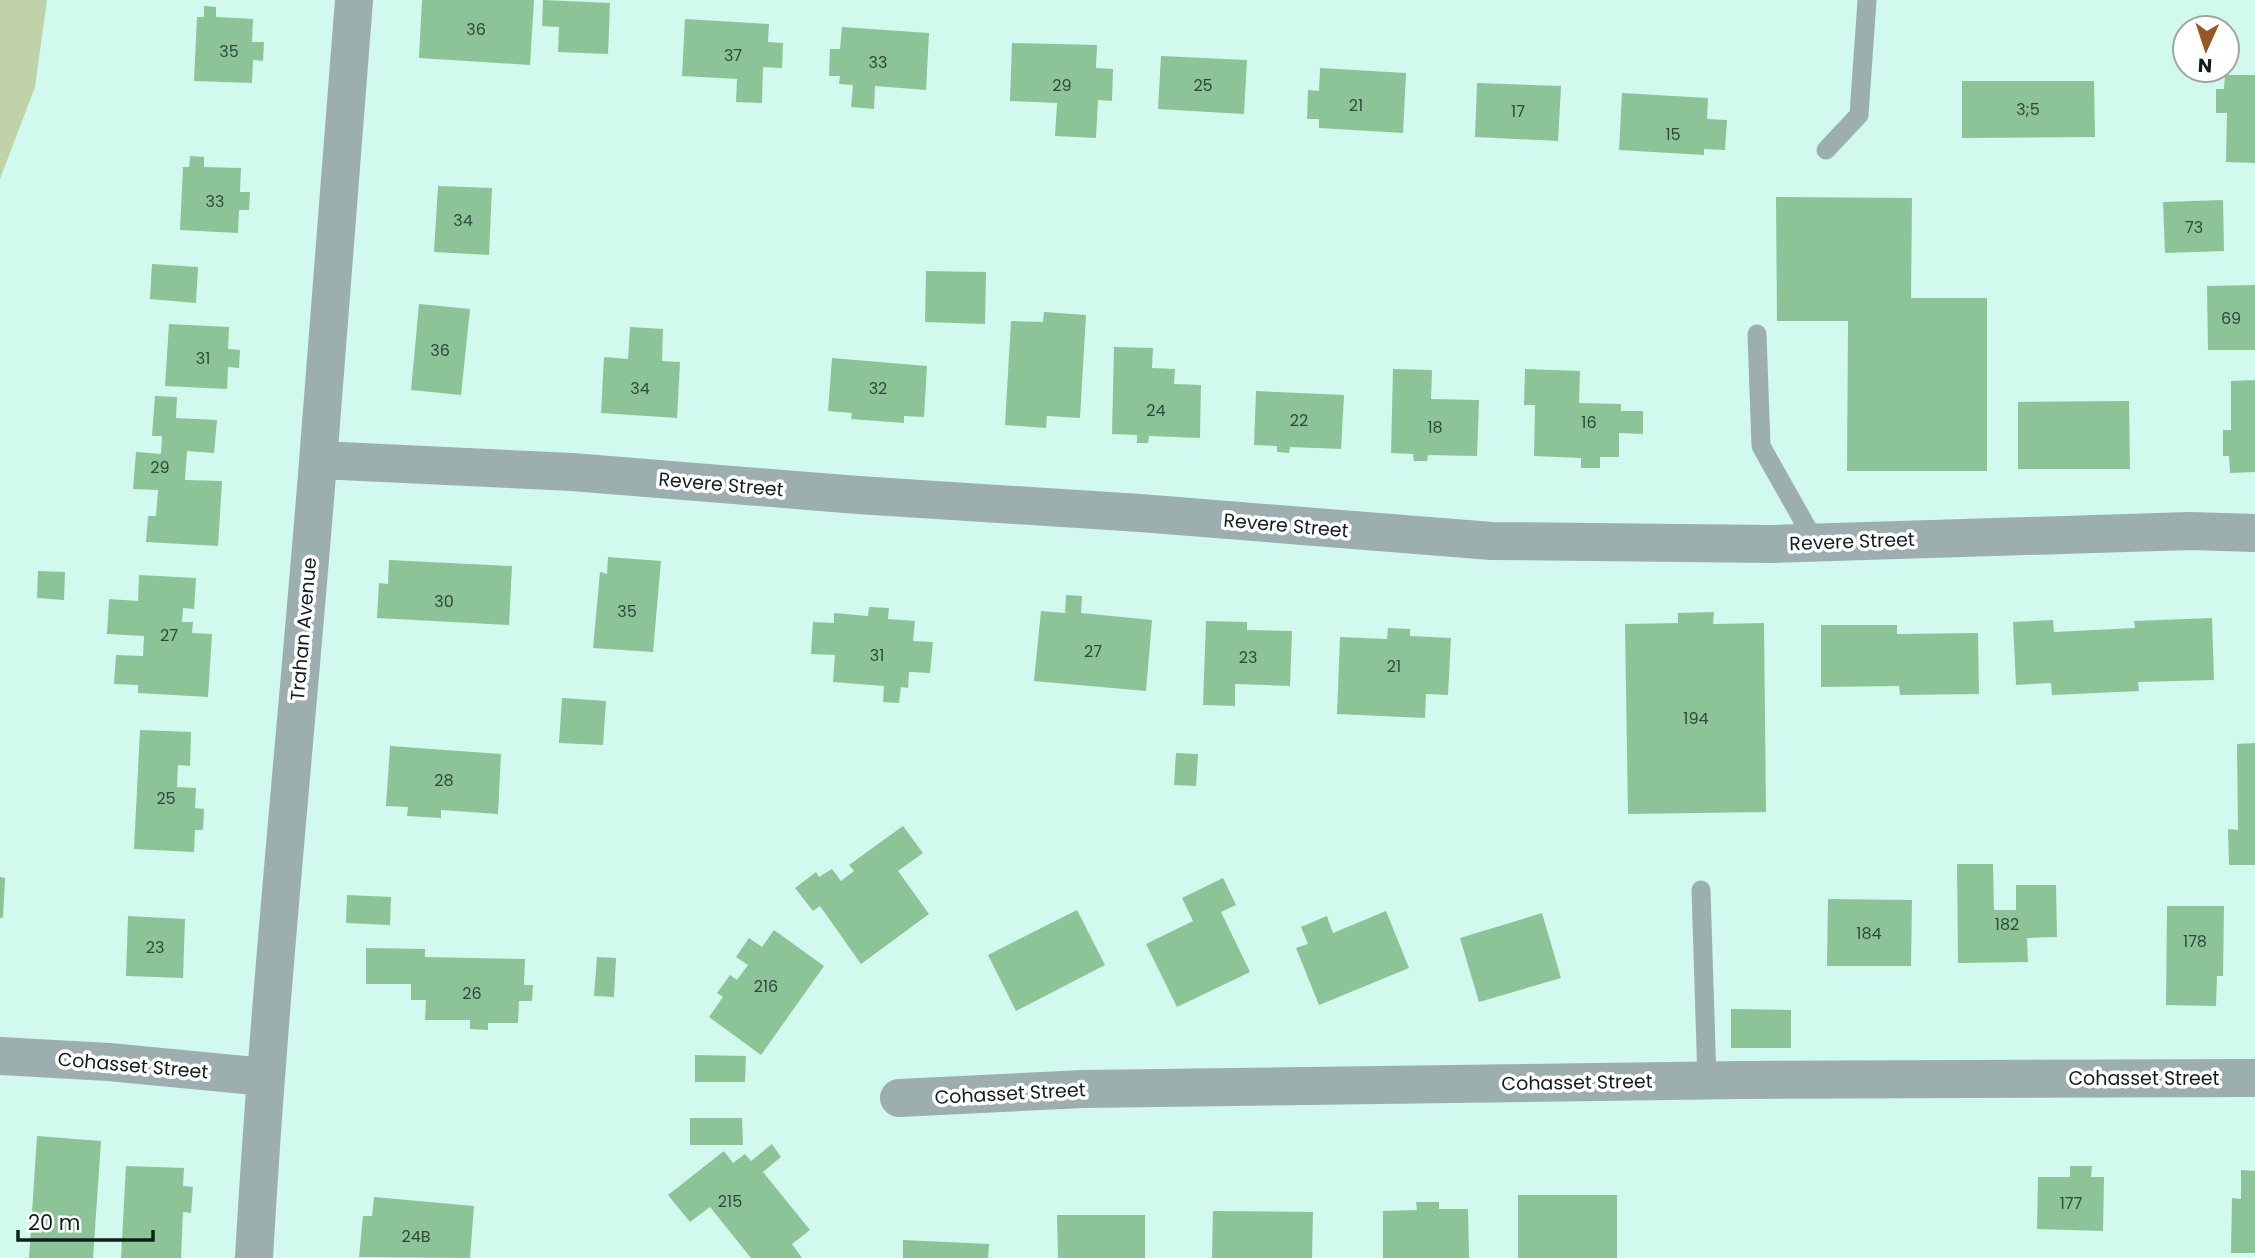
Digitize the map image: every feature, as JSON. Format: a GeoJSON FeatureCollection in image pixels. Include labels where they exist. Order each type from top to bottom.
{"type":"FeatureCollection","features":[{"type":"Feature","properties":{"kind":"street","name":"Trahan Avenue"},"geometry":{"type":"LineString","coordinates":[[254,1258],[266,1076],[319,460],[338,182],[354,0]]}},
{"type":"Feature","properties":{"kind":"street","name":"Revere Street"},"geometry":{"type":"LineString","coordinates":[[319,460],[572,472],[1492,541],[1773,544],[2190,531],[2255,533]]}},
{"type":"Feature","properties":{"kind":"street","name":"Cohasset Street"},"geometry":{"type":"LineString","coordinates":[[0,1056],[109,1062],[266,1076]]}},
{"type":"Feature","properties":{"kind":"street","name":"Cohasset Street"},"geometry":{"type":"LineString","coordinates":[[899,1098],[1083,1089],[1707,1080],[2255,1078]]}},
{"type":"Feature","properties":{"kind":"lane"},"geometry":{"type":"LineString","coordinates":[[1826,150],[1859,115],[1867,0]]}},
{"type":"Feature","properties":{"kind":"lane"},"geometry":{"type":"LineString","coordinates":[[1757,334],[1761,446],[1815,542]]}},
{"type":"Feature","properties":{"kind":"lane"},"geometry":{"type":"LineString","coordinates":[[1701,890],[1707,1080]]}},
{"type":"Feature","properties":{"kind":"green space"},"geometry":{"type":"Polygon","coordinates":[[[0,0],[47,0],[35,87],[0,179],[0,0]]]}},
{"type":"Feature","properties":{"kind":"building"},"geometry":{"type":"Polygon","coordinates":[[[422,0],[534,0],[530,65],[419,58],[422,0]]]}},
{"type":"Feature","properties":{"kind":"building"},"geometry":{"type":"Polygon","coordinates":[[[543,0],[610,3],[608,54],[558,52],[559,27],[542,26],[543,0]]]}},
{"type":"Feature","properties":{"kind":"building"},"geometry":{"type":"Polygon","coordinates":[[[204,6],[216,7],[216,17],[253,19],[252,42],[264,42],[263,61],[253,60],[252,83],[194,81],[197,17],[204,17],[204,6]]]}},
{"type":"Feature","properties":{"kind":"building"},"geometry":{"type":"Polygon","coordinates":[[[685,19],[769,24],[768,42],[783,43],[782,68],[763,67],[762,103],[736,102],[737,79],[682,76],[685,19]]]}},
{"type":"Feature","properties":{"kind":"building"},"geometry":{"type":"Polygon","coordinates":[[[842,27],[929,33],[926,90],[875,86],[874,109],[851,107],[853,85],[839,84],[840,76],[829,76],[830,49],[840,49],[842,27]]]}},
{"type":"Feature","properties":{"kind":"building"},"geometry":{"type":"Polygon","coordinates":[[[1012,43],[1097,45],[1096,68],[1113,69],[1112,101],[1098,100],[1096,138],[1055,136],[1057,103],[1010,101],[1012,43]]]}},
{"type":"Feature","properties":{"kind":"building"},"geometry":{"type":"Polygon","coordinates":[[[1161,56],[1247,60],[1244,114],[1158,109],[1161,56]]]}},
{"type":"Feature","properties":{"kind":"building"},"geometry":{"type":"Polygon","coordinates":[[[1320,68],[1406,73],[1403,133],[1319,128],[1319,119],[1307,119],[1308,90],[1319,91],[1320,68]]]}},
{"type":"Feature","properties":{"kind":"building"},"geometry":{"type":"Polygon","coordinates":[[[2241,75],[2255,75],[2255,163],[2226,162],[2227,113],[2216,113],[2216,89],[2224,89],[2224,84],[2241,84],[2241,75]]]}},
{"type":"Feature","properties":{"kind":"building"},"geometry":{"type":"Polygon","coordinates":[[[1962,81],[2094,81],[2095,137],[1962,138],[1962,81]]]}},
{"type":"Feature","properties":{"kind":"building"},"geometry":{"type":"Polygon","coordinates":[[[1477,83],[1561,86],[1558,141],[1475,137],[1477,83]]]}},
{"type":"Feature","properties":{"kind":"building"},"geometry":{"type":"Polygon","coordinates":[[[1622,93],[1708,98],[1707,119],[1727,120],[1725,150],[1704,149],[1704,155],[1619,150],[1622,93]]]}},
{"type":"Feature","properties":{"kind":"building"},"geometry":{"type":"Polygon","coordinates":[[[190,156],[204,157],[204,167],[241,168],[240,192],[250,192],[249,210],[239,210],[238,233],[180,230],[183,167],[189,167],[190,156]]]}},
{"type":"Feature","properties":{"kind":"building"},"geometry":{"type":"Polygon","coordinates":[[[438,186],[492,188],[489,255],[434,252],[438,186]]]}},
{"type":"Feature","properties":{"kind":"building"},"geometry":{"type":"Polygon","coordinates":[[[1776,197],[1912,198],[1911,298],[1987,298],[1987,471],[1847,471],[1848,321],[1777,321],[1776,197]]]}},
{"type":"Feature","properties":{"kind":"building"},"geometry":{"type":"Polygon","coordinates":[[[2223,200],[2224,251],[2165,253],[2163,202],[2223,200]]]}},
{"type":"Feature","properties":{"kind":"building"},"geometry":{"type":"Polygon","coordinates":[[[152,264],[198,267],[196,303],[150,299],[152,264]]]}},
{"type":"Feature","properties":{"kind":"building"},"geometry":{"type":"Polygon","coordinates":[[[926,271],[986,272],[985,324],[925,322],[926,271]]]}},
{"type":"Feature","properties":{"kind":"building"},"geometry":{"type":"Polygon","coordinates":[[[2255,285],[2255,350],[2208,350],[2207,286],[2255,285]]]}},
{"type":"Feature","properties":{"kind":"building"},"geometry":{"type":"Polygon","coordinates":[[[419,304],[470,309],[461,395],[411,390],[419,304]]]}},
{"type":"Feature","properties":{"kind":"building"},"geometry":{"type":"Polygon","coordinates":[[[1044,312],[1086,315],[1080,418],[1047,416],[1046,428],[1005,425],[1011,321],[1043,322],[1044,312]]]}},
{"type":"Feature","properties":{"kind":"building"},"geometry":{"type":"Polygon","coordinates":[[[169,324],[229,327],[228,349],[240,350],[239,368],[228,367],[227,389],[165,386],[169,324]]]}},
{"type":"Feature","properties":{"kind":"building"},"geometry":{"type":"Polygon","coordinates":[[[630,327],[663,329],[662,361],[680,362],[677,418],[601,413],[604,357],[628,359],[630,327]]]}},
{"type":"Feature","properties":{"kind":"building"},"geometry":{"type":"Polygon","coordinates":[[[1114,347],[1153,348],[1152,368],[1175,369],[1174,384],[1201,385],[1200,438],[1149,436],[1148,443],[1137,443],[1137,435],[1112,434],[1114,347]]]}},
{"type":"Feature","properties":{"kind":"building"},"geometry":{"type":"Polygon","coordinates":[[[832,358],[927,366],[924,417],[904,416],[904,423],[851,419],[852,413],[828,411],[832,358]]]}},
{"type":"Feature","properties":{"kind":"building"},"geometry":{"type":"Polygon","coordinates":[[[1393,369],[1432,370],[1431,399],[1479,400],[1477,456],[1428,455],[1427,461],[1414,461],[1413,454],[1391,453],[1393,369]]]}},
{"type":"Feature","properties":{"kind":"building"},"geometry":{"type":"Polygon","coordinates":[[[1525,369],[1580,371],[1579,403],[1621,404],[1621,411],[1643,411],[1643,434],[1619,433],[1619,457],[1600,457],[1600,468],[1581,468],[1581,458],[1534,456],[1535,405],[1524,405],[1525,369]]]}},
{"type":"Feature","properties":{"kind":"building"},"geometry":{"type":"Polygon","coordinates":[[[2255,380],[2255,472],[2230,473],[2229,456],[2223,456],[2223,430],[2231,430],[2231,381],[2255,380]]]}},
{"type":"Feature","properties":{"kind":"building"},"geometry":{"type":"Polygon","coordinates":[[[1256,391],[1344,395],[1341,449],[1290,447],[1289,453],[1277,452],[1277,446],[1254,445],[1256,391]]]}},
{"type":"Feature","properties":{"kind":"building"},"geometry":{"type":"Polygon","coordinates":[[[155,396],[177,397],[176,418],[217,420],[214,453],[187,451],[185,480],[222,481],[218,546],[146,542],[148,516],[156,516],[158,490],[133,489],[136,452],[161,454],[162,436],[152,436],[155,396]]]}},
{"type":"Feature","properties":{"kind":"building"},"geometry":{"type":"Polygon","coordinates":[[[2129,401],[2130,469],[2018,469],[2018,402],[2129,401]]]}},
{"type":"Feature","properties":{"kind":"building"},"geometry":{"type":"Polygon","coordinates":[[[608,557],[661,561],[653,652],[593,648],[600,572],[607,574],[608,557]]]}},
{"type":"Feature","properties":{"kind":"building"},"geometry":{"type":"Polygon","coordinates":[[[389,560],[512,566],[509,625],[377,618],[379,583],[388,584],[389,560]]]}},
{"type":"Feature","properties":{"kind":"building"},"geometry":{"type":"Polygon","coordinates":[[[38,571],[65,572],[64,600],[37,598],[38,571]]]}},
{"type":"Feature","properties":{"kind":"building"},"geometry":{"type":"Polygon","coordinates":[[[139,575],[196,578],[194,609],[183,608],[182,622],[193,622],[192,633],[212,634],[208,697],[138,693],[138,685],[114,684],[116,655],[143,656],[144,636],[107,634],[109,599],[138,601],[139,575]]]}},
{"type":"Feature","properties":{"kind":"building"},"geometry":{"type":"Polygon","coordinates":[[[1066,595],[1082,596],[1081,613],[1152,620],[1146,691],[1034,681],[1041,611],[1065,613],[1066,595]]]}},
{"type":"Feature","properties":{"kind":"building"},"geometry":{"type":"Polygon","coordinates":[[[869,607],[889,608],[888,619],[915,621],[913,641],[933,642],[930,673],[909,672],[908,688],[901,687],[899,703],[883,702],[884,686],[833,682],[835,655],[811,654],[813,622],[834,623],[834,613],[868,616],[869,607]]]}},
{"type":"Feature","properties":{"kind":"building"},"geometry":{"type":"Polygon","coordinates":[[[1714,612],[1713,624],[1764,623],[1766,812],[1628,814],[1625,624],[1678,623],[1678,613],[1714,612]]]}},
{"type":"Feature","properties":{"kind":"building"},"geometry":{"type":"Polygon","coordinates":[[[2212,618],[2214,680],[2138,682],[2139,691],[2052,695],[2051,683],[2016,685],[2013,622],[2053,620],[2054,632],[2135,628],[2134,621],[2212,618]]]}},
{"type":"Feature","properties":{"kind":"building"},"geometry":{"type":"Polygon","coordinates":[[[1206,621],[1247,622],[1247,630],[1292,631],[1290,686],[1235,684],[1235,706],[1203,705],[1206,621]]]}},
{"type":"Feature","properties":{"kind":"building"},"geometry":{"type":"Polygon","coordinates":[[[1821,625],[1897,625],[1897,634],[1978,633],[1979,694],[1900,695],[1899,686],[1821,687],[1821,625]]]}},
{"type":"Feature","properties":{"kind":"building"},"geometry":{"type":"Polygon","coordinates":[[[1388,628],[1410,629],[1410,636],[1451,638],[1448,695],[1426,694],[1425,718],[1337,714],[1340,637],[1387,639],[1388,628]]]}},
{"type":"Feature","properties":{"kind":"building"},"geometry":{"type":"Polygon","coordinates":[[[562,698],[606,701],[603,745],[559,743],[562,698]]]}},
{"type":"Feature","properties":{"kind":"building"},"geometry":{"type":"Polygon","coordinates":[[[140,730],[191,732],[190,766],[178,765],[177,787],[196,788],[195,808],[204,809],[203,830],[195,830],[194,852],[134,849],[140,730]]]}},
{"type":"Feature","properties":{"kind":"building"},"geometry":{"type":"Polygon","coordinates":[[[2255,743],[2255,865],[2229,865],[2228,829],[2238,830],[2237,744],[2255,743]]]}},
{"type":"Feature","properties":{"kind":"building"},"geometry":{"type":"Polygon","coordinates":[[[390,746],[501,754],[498,814],[441,810],[441,818],[407,816],[408,807],[386,806],[390,746]]]}},
{"type":"Feature","properties":{"kind":"building"},"geometry":{"type":"Polygon","coordinates":[[[1176,753],[1198,754],[1196,786],[1174,785],[1176,753]]]}},
{"type":"Feature","properties":{"kind":"building"},"geometry":{"type":"Polygon","coordinates":[[[903,826],[923,853],[898,871],[929,914],[861,964],[820,906],[813,911],[795,888],[816,872],[819,877],[832,869],[841,881],[854,871],[849,865],[903,826]]]}},
{"type":"Feature","properties":{"kind":"building"},"geometry":{"type":"Polygon","coordinates":[[[1957,864],[1993,864],[1994,910],[2016,910],[2016,885],[2056,885],[2057,937],[2027,938],[2028,962],[1958,963],[1957,864]]]}},
{"type":"Feature","properties":{"kind":"building"},"geometry":{"type":"Polygon","coordinates":[[[0,877],[5,878],[3,918],[0,918],[0,877]]]}},
{"type":"Feature","properties":{"kind":"building"},"geometry":{"type":"Polygon","coordinates":[[[1223,878],[1236,905],[1221,912],[1250,972],[1177,1007],[1146,944],[1193,921],[1182,898],[1223,878]]]}},
{"type":"Feature","properties":{"kind":"building"},"geometry":{"type":"Polygon","coordinates":[[[347,895],[391,897],[390,925],[346,923],[347,895]]]}},
{"type":"Feature","properties":{"kind":"building"},"geometry":{"type":"Polygon","coordinates":[[[1828,899],[1912,900],[1911,966],[1827,966],[1828,899]]]}},
{"type":"Feature","properties":{"kind":"building"},"geometry":{"type":"Polygon","coordinates":[[[2167,906],[2224,906],[2223,976],[2217,976],[2216,1006],[2166,1005],[2167,906]]]}},
{"type":"Feature","properties":{"kind":"building"},"geometry":{"type":"Polygon","coordinates":[[[1077,910],[1105,965],[1016,1011],[988,955],[1077,910]]]}},
{"type":"Feature","properties":{"kind":"building"},"geometry":{"type":"Polygon","coordinates":[[[1386,911],[1409,968],[1319,1005],[1296,948],[1308,944],[1301,927],[1327,916],[1333,933],[1386,911]]]}},
{"type":"Feature","properties":{"kind":"building"},"geometry":{"type":"Polygon","coordinates":[[[1542,913],[1561,978],[1479,1002],[1460,938],[1542,913]]]}},
{"type":"Feature","properties":{"kind":"building"},"geometry":{"type":"Polygon","coordinates":[[[128,916],[185,919],[183,978],[126,976],[128,916]]]}},
{"type":"Feature","properties":{"kind":"building"},"geometry":{"type":"Polygon","coordinates":[[[774,930],[824,966],[761,1055],[709,1017],[723,997],[717,993],[730,975],[737,980],[748,965],[736,957],[749,938],[762,947],[774,930]]]}},
{"type":"Feature","properties":{"kind":"building"},"geometry":{"type":"Polygon","coordinates":[[[366,948],[425,949],[425,957],[525,959],[524,985],[533,985],[532,1001],[519,1001],[518,1023],[488,1023],[488,1030],[470,1029],[470,1020],[425,1020],[426,1000],[411,1000],[411,984],[366,984],[366,948]]]}},
{"type":"Feature","properties":{"kind":"building"},"geometry":{"type":"Polygon","coordinates":[[[597,957],[616,958],[614,997],[594,996],[597,957]]]}},
{"type":"Feature","properties":{"kind":"building"},"geometry":{"type":"Polygon","coordinates":[[[1731,1009],[1791,1010],[1791,1048],[1731,1048],[1731,1009]]]}},
{"type":"Feature","properties":{"kind":"building"},"geometry":{"type":"Polygon","coordinates":[[[695,1055],[746,1056],[745,1082],[695,1082],[695,1055]]]}},
{"type":"Feature","properties":{"kind":"building"},"geometry":{"type":"Polygon","coordinates":[[[690,1118],[742,1118],[743,1145],[690,1145],[690,1118]]]}},
{"type":"Feature","properties":{"kind":"building"},"geometry":{"type":"Polygon","coordinates":[[[37,1136],[101,1141],[93,1258],[29,1258],[37,1136]]]}},
{"type":"Feature","properties":{"kind":"building"},"geometry":{"type":"Polygon","coordinates":[[[772,1144],[781,1157],[763,1172],[810,1230],[792,1244],[802,1258],[751,1258],[710,1207],[690,1222],[668,1195],[724,1151],[733,1163],[745,1154],[751,1161],[772,1144]]]}},
{"type":"Feature","properties":{"kind":"building"},"geometry":{"type":"Polygon","coordinates":[[[126,1166],[184,1168],[183,1186],[193,1187],[191,1213],[183,1212],[181,1258],[121,1258],[126,1166]]]}},
{"type":"Feature","properties":{"kind":"building"},"geometry":{"type":"Polygon","coordinates":[[[2070,1166],[2092,1166],[2091,1177],[2104,1177],[2103,1231],[2037,1229],[2038,1177],[2070,1177],[2070,1166]]]}},
{"type":"Feature","properties":{"kind":"building"},"geometry":{"type":"Polygon","coordinates":[[[2241,1170],[2255,1171],[2255,1253],[2231,1253],[2232,1198],[2241,1199],[2241,1170]]]}},
{"type":"Feature","properties":{"kind":"building"},"geometry":{"type":"Polygon","coordinates":[[[1518,1195],[1617,1195],[1617,1258],[1518,1258],[1518,1195]]]}},
{"type":"Feature","properties":{"kind":"building"},"geometry":{"type":"Polygon","coordinates":[[[374,1197],[474,1206],[470,1258],[359,1257],[363,1216],[372,1216],[374,1197]]]}},
{"type":"Feature","properties":{"kind":"building"},"geometry":{"type":"Polygon","coordinates":[[[1416,1202],[1439,1202],[1439,1209],[1468,1209],[1469,1258],[1383,1258],[1383,1211],[1417,1210],[1416,1202]]]}},
{"type":"Feature","properties":{"kind":"building"},"geometry":{"type":"Polygon","coordinates":[[[1213,1211],[1313,1212],[1312,1258],[1212,1258],[1213,1211]]]}},
{"type":"Feature","properties":{"kind":"building"},"geometry":{"type":"Polygon","coordinates":[[[1057,1215],[1145,1215],[1145,1258],[1058,1258],[1057,1215]]]}},
{"type":"Feature","properties":{"kind":"building"},"geometry":{"type":"Polygon","coordinates":[[[903,1240],[989,1244],[988,1258],[903,1258],[903,1240]]]}}]}
